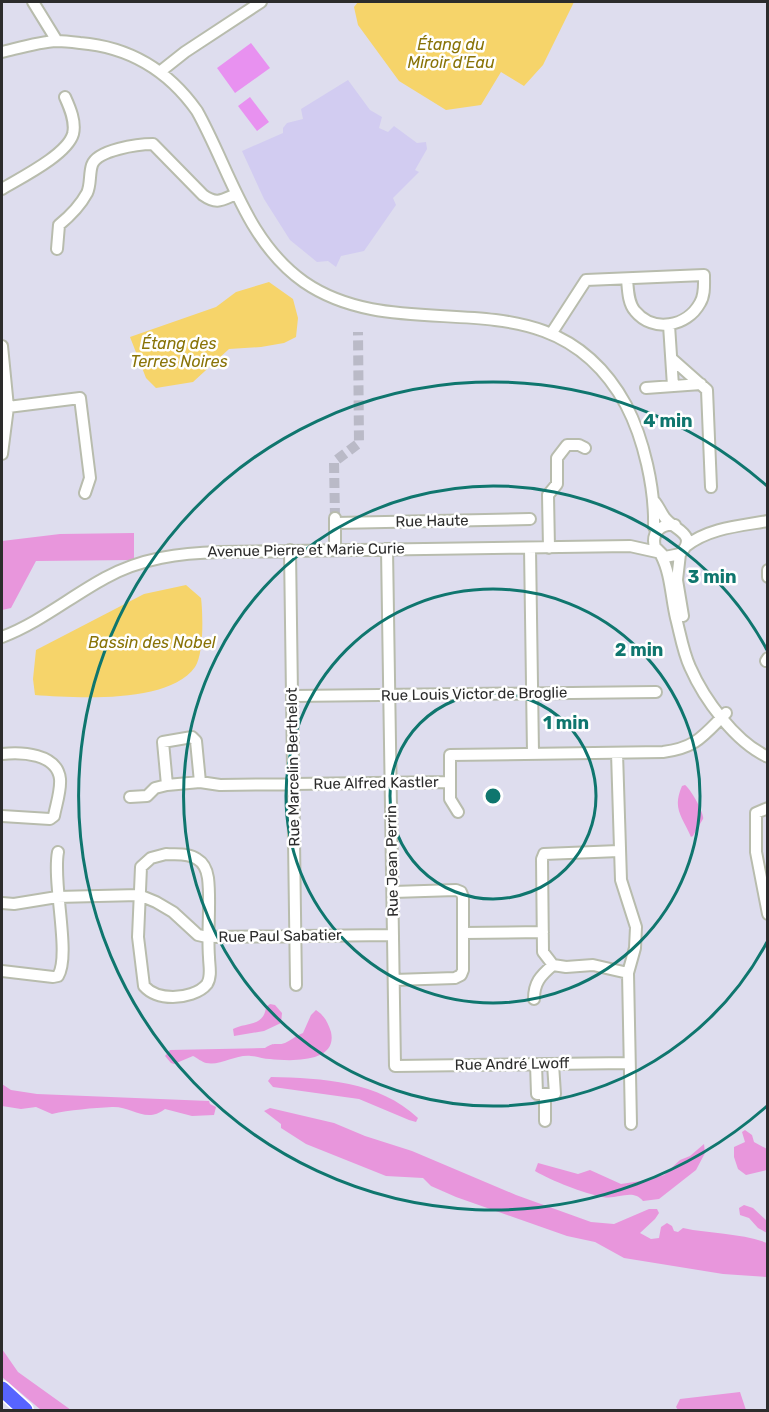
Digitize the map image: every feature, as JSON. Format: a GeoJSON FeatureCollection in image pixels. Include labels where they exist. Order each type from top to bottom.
{"type":"FeatureCollection","features":[{"type":"Feature","properties":{"kind":"highway"},"geometry":{"type":"LineString","coordinates":[[2,1389],[25,1410]]}},
{"type":"Feature","properties":{"kind":"street"},"geometry":{"type":"LineString","coordinates":[[33,2],[57,41]]}},
{"type":"Feature","properties":{"kind":"street"},"geometry":{"type":"LineString","coordinates":[[161,71],[185,52],[261,2]]}},
{"type":"Feature","properties":{"kind":"street"},"geometry":{"type":"LineString","coordinates":[[2,52],[57,41],[99,45],[121,50],[161,71],[197,111],[236,194],[258,235],[273,255],[305,282],[338,300],[377,310],[508,321],[537,328],[570,345],[594,363],[610,380],[624,402],[638,434],[655,502],[654,527],[657,532]]}},
{"type":"Feature","properties":{"kind":"street"},"geometry":{"type":"LineString","coordinates":[[2,189],[63,150],[73,134],[72,112],[65,97]]}},
{"type":"Feature","properties":{"kind":"street"},"geometry":{"type":"LineString","coordinates":[[57,249],[59,225],[73,213],[88,191],[92,163],[106,152],[153,144],[203,195],[212,201],[219,201],[236,194]]}},
{"type":"Feature","properties":{"kind":"street"},"geometry":{"type":"LineString","coordinates":[[551,334],[586,279],[704,275],[704,291],[700,303],[684,320],[669,325],[651,322],[634,310],[627,279]]}},
{"type":"Feature","properties":{"kind":"street"},"geometry":{"type":"LineString","coordinates":[[669,325],[673,386]]}},
{"type":"Feature","properties":{"kind":"street"},"geometry":{"type":"LineString","coordinates":[[2,346],[8,407],[2,454]]}},
{"type":"Feature","properties":{"kind":"street"},"geometry":{"type":"LineString","coordinates":[[672,359],[704,387],[711,487]]}},
{"type":"Feature","properties":{"kind":"street"},"geometry":{"type":"LineString","coordinates":[[645,388],[704,387]]}},
{"type":"Feature","properties":{"kind":"street"},"geometry":{"type":"LineString","coordinates":[[8,407],[80,398],[90,478],[85,493]]}},
{"type":"Feature","properties":{"kind":"street"},"geometry":{"type":"LineString","coordinates":[[549,548],[548,495],[557,484],[557,458],[567,446],[579,445],[585,448]]}},
{"type":"Feature","properties":{"kind":"street"},"geometry":{"type":"LineString","coordinates":[[655,502],[664,517],[686,536],[677,580],[688,639],[705,683],[724,716]]}},
{"type":"Feature","properties":{"kind":"street","name":"Rue Haute"},"geometry":{"type":"LineString","coordinates":[[335,550],[335,520],[530,519]]}},
{"type":"Feature","properties":{"kind":"street"},"geometry":{"type":"LineString","coordinates":[[659,553],[670,557],[700,536],[768,521]]}},
{"type":"Feature","properties":{"kind":"street"},"geometry":{"type":"LineString","coordinates":[[711,532],[665,525],[657,532],[654,543],[668,573],[676,618],[689,666],[711,705],[768,755]]}},
{"type":"Feature","properties":{"kind":"street","name":"Avenue Pierre et Marie Curie"},"geometry":{"type":"LineString","coordinates":[[630,546],[657,532]]}},
{"type":"Feature","properties":{"kind":"street","name":"Avenue Pierre et Marie Curie"},"geometry":{"type":"LineString","coordinates":[[2,637],[30,624],[106,577],[154,559],[197,552],[630,546],[659,553]]}},
{"type":"Feature","properties":{"kind":"street"},"geometry":{"type":"LineString","coordinates":[[530,548],[533,753]]}},
{"type":"Feature","properties":{"kind":"street","name":"Rue Jean Perrin"},"geometry":{"type":"LineString","coordinates":[[387,549],[395,1066]]}},
{"type":"Feature","properties":{"kind":"street","name":"Rue Marcelin Berthelot"},"geometry":{"type":"LineString","coordinates":[[290,550],[296,985]]}},
{"type":"Feature","properties":{"kind":"street"},"geometry":{"type":"LineString","coordinates":[[768,570],[768,577]]}},
{"type":"Feature","properties":{"kind":"street","name":"Rue Louis Victor de Broglie"},"geometry":{"type":"LineString","coordinates":[[292,696],[656,692]]}},
{"type":"Feature","properties":{"kind":"street","name":"Rue Alfred Kastler"},"geometry":{"type":"LineString","coordinates":[[130,797],[147,796],[155,788],[167,785],[200,782],[220,785],[450,782],[450,754],[617,753],[680,750],[695,744],[724,716]]}},
{"type":"Feature","properties":{"kind":"street"},"geometry":{"type":"LineString","coordinates":[[167,785],[164,742],[192,737],[196,741],[200,782]]}},
{"type":"Feature","properties":{"kind":"street"},"geometry":{"type":"LineString","coordinates":[[2,754],[21,753],[47,759],[55,766],[60,782],[54,816],[50,819],[2,816]]}},
{"type":"Feature","properties":{"kind":"street"},"geometry":{"type":"LineString","coordinates":[[617,753],[621,880],[636,927],[635,948],[628,973],[632,1124]]}},
{"type":"Feature","properties":{"kind":"street"},"geometry":{"type":"LineString","coordinates":[[450,782],[450,799],[458,812]]}},
{"type":"Feature","properties":{"kind":"street"},"geometry":{"type":"LineString","coordinates":[[768,808],[756,813],[756,852],[768,914]]}},
{"type":"Feature","properties":{"kind":"street"},"geometry":{"type":"LineString","coordinates":[[619,851],[544,854],[542,859],[543,952],[553,965],[566,967],[592,965],[628,973]]}},
{"type":"Feature","properties":{"kind":"street"},"geometry":{"type":"LineString","coordinates":[[2,971],[53,977],[58,976],[61,970],[62,933],[57,897],[58,852]]}},
{"type":"Feature","properties":{"kind":"street"},"geometry":{"type":"LineString","coordinates":[[166,854],[189,855],[198,859],[206,868],[210,974],[208,982],[200,990],[182,997],[164,997],[150,992],[144,986],[138,937],[139,895],[141,867],[151,858],[166,854]]}},
{"type":"Feature","properties":{"kind":"street"},"geometry":{"type":"LineString","coordinates":[[393,892],[456,890],[461,892],[463,897],[463,970],[461,975],[455,978],[394,980]]}},
{"type":"Feature","properties":{"kind":"street","name":"Rue Paul Sabatier"},"geometry":{"type":"LineString","coordinates":[[2,903],[14,904],[57,897],[139,895],[173,912],[198,935],[207,938],[393,935]]}},
{"type":"Feature","properties":{"kind":"street"},"geometry":{"type":"LineString","coordinates":[[463,933],[543,932]]}},
{"type":"Feature","properties":{"kind":"street"},"geometry":{"type":"LineString","coordinates":[[534,999],[534,986],[541,975],[553,965]]}},
{"type":"Feature","properties":{"kind":"street","name":"Rue André Lwoff"},"geometry":{"type":"LineString","coordinates":[[395,1066],[629,1063]]}},
{"type":"Feature","properties":{"kind":"street"},"geometry":{"type":"LineString","coordinates":[[536,1064],[537,1094],[555,1094],[553,1064]]}},
{"type":"Feature","properties":{"kind":"street"},"geometry":{"type":"LineString","coordinates":[[545,1094],[545,1121]]}},
{"type":"Feature","properties":{"kind":"shaded area"},"geometry":{"type":"Polygon","coordinates":[[[251,43],[270,68],[235,93],[217,68],[251,43]]]}},
{"type":"Feature","properties":{"kind":"shaded area"},"geometry":{"type":"Polygon","coordinates":[[[348,80],[370,110],[382,117],[379,128],[388,132],[394,126],[417,143],[426,142],[427,149],[415,170],[419,172],[393,198],[396,205],[364,251],[341,256],[336,267],[328,261],[317,262],[290,240],[264,199],[242,151],[283,133],[283,128],[287,123],[303,119],[301,109],[348,80]]]}},
{"type":"Feature","properties":{"kind":"shaded area"},"geometry":{"type":"Polygon","coordinates":[[[250,97],[269,122],[257,131],[238,106],[250,97]]]}},
{"type":"Feature","properties":{"kind":"shaded area"},"geometry":{"type":"Polygon","coordinates":[[[134,533],[134,560],[36,561],[11,608],[2,610],[2,541],[60,534],[134,533]]]}},
{"type":"Feature","properties":{"kind":"shaded area"},"geometry":{"type":"Polygon","coordinates":[[[685,785],[697,801],[703,816],[691,837],[678,807],[679,794],[682,786],[685,785]]]}},
{"type":"Feature","properties":{"kind":"shaded area"},"geometry":{"type":"Polygon","coordinates":[[[270,1004],[275,1005],[282,1013],[281,1023],[264,1031],[234,1036],[233,1029],[258,1021],[270,1004]]]}},
{"type":"Feature","properties":{"kind":"shaded area"},"geometry":{"type":"Polygon","coordinates":[[[316,1010],[322,1015],[331,1032],[331,1042],[327,1050],[320,1055],[299,1060],[245,1056],[217,1063],[204,1062],[193,1056],[174,1064],[165,1056],[170,1050],[265,1048],[285,1043],[303,1033],[311,1015],[316,1010]]]}},
{"type":"Feature","properties":{"kind":"shaded area"},"geometry":{"type":"Polygon","coordinates":[[[271,1077],[330,1081],[368,1089],[386,1096],[418,1118],[416,1122],[409,1120],[359,1099],[273,1087],[268,1081],[271,1077]]]}},
{"type":"Feature","properties":{"kind":"shaded area"},"geometry":{"type":"Polygon","coordinates":[[[2,1084],[11,1090],[37,1094],[209,1101],[216,1107],[214,1115],[192,1116],[165,1109],[152,1115],[145,1115],[119,1107],[81,1109],[52,1114],[36,1107],[21,1109],[2,1106],[2,1084]]]}},
{"type":"Feature","properties":{"kind":"shaded area"},"geometry":{"type":"Polygon","coordinates":[[[270,1108],[334,1123],[412,1151],[516,1195],[591,1222],[614,1224],[649,1209],[657,1209],[659,1213],[655,1219],[640,1233],[651,1239],[659,1238],[661,1227],[667,1223],[678,1232],[683,1228],[747,1237],[767,1243],[767,1277],[723,1274],[624,1258],[595,1242],[567,1236],[456,1197],[431,1186],[423,1178],[386,1176],[306,1144],[281,1128],[281,1124],[264,1111],[270,1108]]]}},
{"type":"Feature","properties":{"kind":"shaded area"},"geometry":{"type":"Polygon","coordinates":[[[745,1130],[752,1135],[754,1142],[767,1149],[767,1170],[746,1175],[738,1169],[734,1147],[745,1142],[742,1132],[745,1130]]]}},
{"type":"Feature","properties":{"kind":"shaded area"},"geometry":{"type":"Polygon","coordinates":[[[704,1144],[705,1153],[696,1170],[659,1199],[643,1201],[634,1195],[603,1197],[586,1193],[535,1171],[538,1163],[578,1174],[590,1170],[621,1184],[641,1181],[664,1175],[680,1160],[690,1156],[704,1144]]]}},
{"type":"Feature","properties":{"kind":"shaded area"},"geometry":{"type":"Polygon","coordinates":[[[744,1205],[753,1208],[767,1221],[767,1233],[758,1228],[749,1218],[740,1215],[739,1208],[744,1205]]]}},
{"type":"Feature","properties":{"kind":"shaded area"},"geometry":{"type":"Polygon","coordinates":[[[2,1349],[18,1372],[71,1410],[41,1410],[2,1377],[2,1349]]]}},
{"type":"Feature","properties":{"kind":"shaded area"},"geometry":{"type":"Polygon","coordinates":[[[740,1392],[746,1410],[678,1410],[676,1407],[680,1399],[740,1392]]]}},
{"type":"Feature","properties":{"kind":"water","name":"Étang du Miroir d'Eau"},"geometry":{"type":"Polygon","coordinates":[[[358,2],[574,2],[543,65],[524,86],[501,72],[481,105],[446,110],[399,81],[358,25],[354,7],[358,2]]]}},
{"type":"Feature","properties":{"kind":"water","name":"Étang des Terres Noires"},"geometry":{"type":"Polygon","coordinates":[[[269,282],[293,299],[298,318],[296,337],[284,343],[229,349],[193,382],[156,388],[146,378],[130,337],[216,307],[236,292],[269,282]]]}},
{"type":"Feature","properties":{"kind":"water","name":"Bassin des Nobel"},"geometry":{"type":"Polygon","coordinates":[[[186,585],[201,598],[202,634],[198,661],[182,679],[144,693],[121,696],[35,695],[33,679],[36,650],[144,594],[186,585]]]}},
{"type":"Feature","properties":{"kind":"tunnel"},"geometry":{"type":"LineString","coordinates":[[335,518],[334,462],[359,443],[358,332]]}}]}
